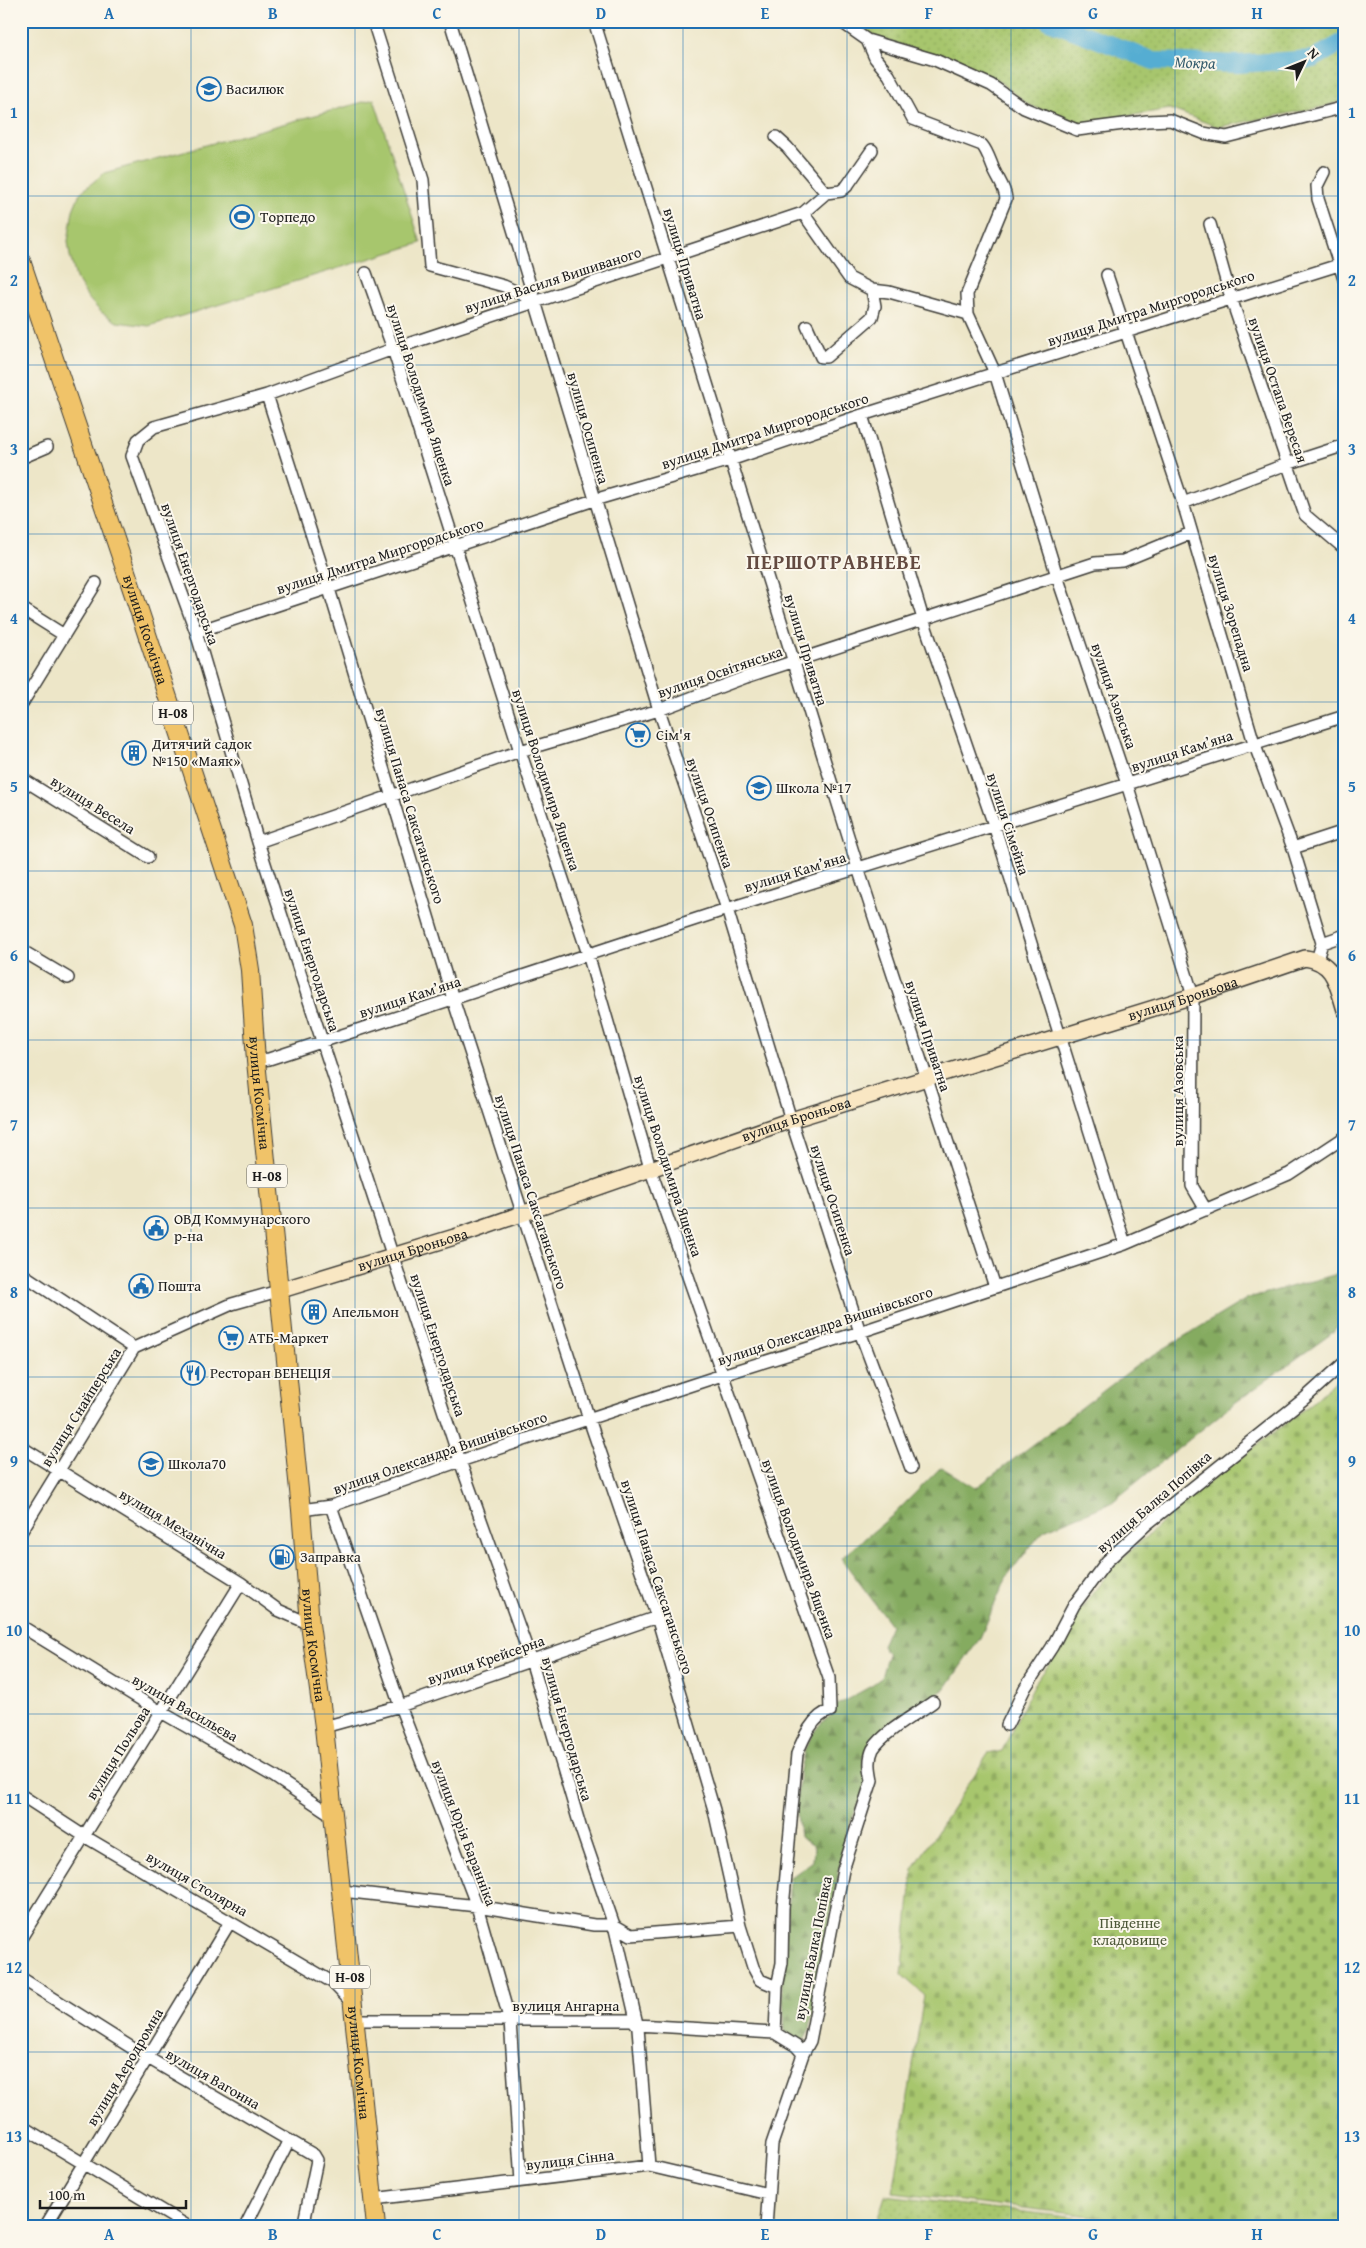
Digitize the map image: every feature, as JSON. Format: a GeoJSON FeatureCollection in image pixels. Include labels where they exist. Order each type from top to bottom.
{"type":"FeatureCollection","features":[{"type":"Feature","properties":{"kind":"main road","name":"вулиця Космічна"},"geometry":{"type":"LineString","coordinates":[[22,262],[243,925],[250,970],[256,1061],[301,1510],[310,1624],[324,1727],[342,1891],[376,2227]]}},
{"type":"Feature","properties":{"kind":"street"},"geometry":{"type":"LineString","coordinates":[[373,21],[423,180],[430,266],[504,286],[536,301]]}},
{"type":"Feature","properties":{"kind":"street","name":"вулиця Осипенка"},"geometry":{"type":"LineString","coordinates":[[450,21],[659,710],[726,909],[791,1120],[860,1332],[911,1468]]}},
{"type":"Feature","properties":{"kind":"street","name":"вулиця Приватна"},"geometry":{"type":"LineString","coordinates":[[594,21],[858,868],[994,1286]]}},
{"type":"Feature","properties":{"kind":"street"},"geometry":{"type":"LineString","coordinates":[[840,21],[867,40],[934,60],[991,85],[1024,108],[1077,130],[1170,120],[1203,133],[1226,137],[1345,108]]}},
{"type":"Feature","properties":{"kind":"street"},"geometry":{"type":"LineString","coordinates":[[867,40],[875,58],[889,75],[913,119],[982,145],[990,158],[995,172],[1002,181],[1006,199],[967,294],[968,314],[888,292],[872,290],[848,278],[803,213],[826,193],[841,191],[847,186],[872,150]]}},
{"type":"Feature","properties":{"kind":"street"},"geometry":{"type":"LineString","coordinates":[[776,137],[787,147],[826,193]]}},
{"type":"Feature","properties":{"kind":"street"},"geometry":{"type":"LineString","coordinates":[[1324,172],[1318,186],[1318,200],[1341,264],[1345,282]]}},
{"type":"Feature","properties":{"kind":"street","name":"вулиця Василя Вишиваного"},"geometry":{"type":"LineString","coordinates":[[132,456],[138,440],[154,427],[267,395],[393,349],[803,213]]}},
{"type":"Feature","properties":{"kind":"street","name":"вулиця Остапа Вересая"},"geometry":{"type":"LineString","coordinates":[[1210,224],[1231,298],[1286,464],[1305,515],[1345,549]]}},
{"type":"Feature","properties":{"kind":"street","name":"вулиця Дмитра Миргородського"},"geometry":{"type":"LineString","coordinates":[[196,632],[594,500],[730,460],[862,415],[1341,264]]}},
{"type":"Feature","properties":{"kind":"street","name":"вулиця Володимира Ященка"},"geometry":{"type":"LineString","coordinates":[[366,273],[393,349],[454,547],[588,954],[650,1168],[829,1678],[830,1711],[820,1714],[802,1740],[797,1754],[784,1908],[782,1963],[777,1987],[775,2033]]}},
{"type":"Feature","properties":{"kind":"street","name":"вулиця Зорепадна"},"geometry":{"type":"LineString","coordinates":[[1107,275],[1183,503],[1254,743],[1293,848],[1322,943]]}},
{"type":"Feature","properties":{"kind":"street"},"geometry":{"type":"LineString","coordinates":[[807,326],[817,353],[821,357],[826,357],[872,317],[874,306],[872,290]]}},
{"type":"Feature","properties":{"kind":"street","name":"вулиця Азовська"},"geometry":{"type":"LineString","coordinates":[[968,314],[994,374],[1127,784],[1193,996],[1192,1186],[1206,1210]]}},
{"type":"Feature","properties":{"kind":"street","name":"вулиця Панаса Саксаганського"},"geometry":{"type":"LineString","coordinates":[[267,395],[329,589],[453,999],[589,1419],[657,1617],[714,1810],[740,1926],[753,1967],[760,1980],[777,1987]]}},
{"type":"Feature","properties":{"kind":"street","name":"вулиця Сімейна"},"geometry":{"type":"LineString","coordinates":[[862,415],[922,619],[994,825],[1125,1244]]}},
{"type":"Feature","properties":{"kind":"street"},"geometry":{"type":"LineString","coordinates":[[1183,503],[1286,464],[1345,445]]}},
{"type":"Feature","properties":{"kind":"street"},"geometry":{"type":"LineString","coordinates":[[21,458],[47,447]]}},
{"type":"Feature","properties":{"kind":"street","name":"вулиця Енергодарська"},"geometry":{"type":"LineString","coordinates":[[132,456],[196,632],[258,842],[322,1041],[460,1461],[532,1660],[581,1829],[614,1925],[637,2025],[649,2166]]}},
{"type":"Feature","properties":{"kind":"street","name":"вулиця Освітянська"},"geometry":{"type":"LineString","coordinates":[[258,842],[520,751],[659,710],[746,677],[922,619],[1095,563],[1123,561],[1192,533]]}},
{"type":"Feature","properties":{"kind":"street"},"geometry":{"type":"LineString","coordinates":[[21,705],[96,583]]}},
{"type":"Feature","properties":{"kind":"street"},"geometry":{"type":"LineString","coordinates":[[21,608],[64,635]]}},
{"type":"Feature","properties":{"kind":"street","name":"вулиця Кам’яна"},"geometry":{"type":"LineString","coordinates":[[256,1061],[453,999],[726,909],[1345,716]]}},
{"type":"Feature","properties":{"kind":"street","name":"вулиця Весела"},"geometry":{"type":"LineString","coordinates":[[21,778],[148,857]]}},
{"type":"Feature","properties":{"kind":"street"},"geometry":{"type":"LineString","coordinates":[[1293,848],[1345,831]]}},
{"type":"Feature","properties":{"kind":"street"},"geometry":{"type":"LineString","coordinates":[[1345,935],[1322,943],[1317,960],[1325,964],[1331,972],[1345,1010]]}},
{"type":"Feature","properties":{"kind":"street"},"geometry":{"type":"LineString","coordinates":[[21,950],[68,978]]}},
{"type":"Feature","properties":{"kind":"street","name":"вулиця Броньова"},"geometry":{"type":"LineString","coordinates":[[278,1291],[393,1257],[791,1120],[1193,996],[1305,958],[1317,960]]}},
{"type":"Feature","properties":{"kind":"street","name":"вулиця Олександра Вишнівського"},"geometry":{"type":"LineString","coordinates":[[301,1510],[330,1506],[460,1461],[1125,1244],[1288,1174],[1345,1137]]}},
{"type":"Feature","properties":{"kind":"street"},"geometry":{"type":"LineString","coordinates":[[21,1273],[134,1348],[232,1304],[278,1291]]}},
{"type":"Feature","properties":{"kind":"street","name":"вулиця Снайперська"},"geometry":{"type":"LineString","coordinates":[[21,1532],[134,1348]]}},
{"type":"Feature","properties":{"kind":"street","name":"вулиця Балка Попівка"},"geometry":{"type":"LineString","coordinates":[[1007,1725],[1025,1688],[1052,1647],[1074,1605],[1107,1561],[1148,1524],[1306,1398],[1345,1362]]}},
{"type":"Feature","properties":{"kind":"street","name":"вулиця Механічна"},"geometry":{"type":"LineString","coordinates":[[21,1447],[58,1472],[241,1583],[278,1610],[310,1624]]}},
{"type":"Feature","properties":{"kind":"street","name":"вулиця Юрія Баранніка"},"geometry":{"type":"LineString","coordinates":[[330,1506],[400,1706],[477,1906],[510,2021],[521,2181]]}},
{"type":"Feature","properties":{"kind":"street","name":"вулиця Польова"},"geometry":{"type":"LineString","coordinates":[[21,1938],[241,1583]]}},
{"type":"Feature","properties":{"kind":"street","name":"вулиця Крейсерна"},"geometry":{"type":"LineString","coordinates":[[324,1727],[400,1706],[657,1617]]}},
{"type":"Feature","properties":{"kind":"street","name":"вулиця Васильєва"},"geometry":{"type":"LineString","coordinates":[[21,1626],[161,1712],[273,1776],[333,1816]]}},
{"type":"Feature","properties":{"kind":"street","name":"вулиця Балка Попівка"},"geometry":{"type":"LineString","coordinates":[[766,2227],[772,2144],[803,2054],[810,2042],[843,1870],[872,1780],[869,1765],[872,1750],[884,1738],[933,1702]]}},
{"type":"Feature","properties":{"kind":"street","name":"вулиця Столярна"},"geometry":{"type":"LineString","coordinates":[[21,1795],[84,1836],[332,1982],[354,2012]]}},
{"type":"Feature","properties":{"kind":"street"},"geometry":{"type":"LineString","coordinates":[[342,1891],[477,1906],[558,1921],[614,1925],[631,1935],[740,1926]]}},
{"type":"Feature","properties":{"kind":"street","name":"вулиця Аеродромна"},"geometry":{"type":"LineString","coordinates":[[45,2227],[230,1922]]}},
{"type":"Feature","properties":{"kind":"street","name":"вулиця Вагонна"},"geometry":{"type":"LineString","coordinates":[[21,1978],[148,2058],[314,2155],[317,2160],[303,2227]]}},
{"type":"Feature","properties":{"kind":"street","name":"вулиця Ангарна"},"geometry":{"type":"LineString","coordinates":[[354,2012],[510,2021],[633,2020],[637,2025],[775,2033]]}},
{"type":"Feature","properties":{"kind":"street"},"geometry":{"type":"LineString","coordinates":[[775,2033],[796,2046],[803,2054]]}},
{"type":"Feature","properties":{"kind":"street"},"geometry":{"type":"LineString","coordinates":[[21,2126],[188,2227]]}},
{"type":"Feature","properties":{"kind":"street"},"geometry":{"type":"LineString","coordinates":[[245,2227],[289,2140]]}},
{"type":"Feature","properties":{"kind":"street","name":"вулиця Сінна"},"geometry":{"type":"LineString","coordinates":[[373,2199],[649,2166],[768,2194]]}},
{"type":"Feature","properties":{"kind":"green space"},"geometry":{"type":"Polygon","coordinates":[[[852,21],[1345,21],[1345,100],[1322,107],[1218,127],[1170,109],[1079,124],[1029,105],[997,80],[934,55],[875,37],[852,21]]]}},
{"type":"Feature","properties":{"kind":"green space","name":"Торпедо"},"geometry":{"type":"Polygon","coordinates":[[[374,99],[421,243],[149,326],[117,322],[101,312],[88,298],[76,278],[68,241],[73,210],[80,193],[104,173],[374,99]]]}},
{"type":"Feature","properties":{"kind":"green space"},"geometry":{"type":"Polygon","coordinates":[[[1345,1272],[1345,1317],[1331,1334],[1232,1405],[1111,1503],[1044,1530],[1007,1576],[980,1638],[945,1689],[922,1703],[876,1739],[863,1757],[866,1786],[846,1833],[810,2028],[803,2042],[785,2031],[782,1984],[790,1878],[813,1861],[814,1847],[800,1837],[796,1807],[800,1770],[805,1749],[813,1733],[821,1723],[832,1715],[837,1705],[873,1685],[881,1677],[888,1654],[882,1645],[891,1625],[841,1558],[893,1515],[941,1467],[976,1488],[1140,1363],[1248,1298],[1345,1272]]]}},
{"type":"Feature","properties":{"kind":"green space","name":"Південне кладовище"},"geometry":{"type":"Polygon","coordinates":[[[1345,1372],[1345,2227],[1187,2227],[893,2193],[924,1995],[902,1975],[913,1869],[988,1754],[1002,1751],[1034,1685],[1060,1649],[1080,1609],[1115,1565],[1197,1491],[1312,1403],[1345,1372]]]}},
{"type":"Feature","properties":{"kind":"green space"},"geometry":{"type":"Polygon","coordinates":[[[885,2196],[1156,2227],[875,2227],[885,2196]]]}},
{"type":"Feature","properties":{"kind":"waterway","name":"Мокра"},"geometry":{"type":"LineString","coordinates":[[1049,21],[1154,61],[1238,64],[1313,59],[1345,41]]}},
{"type":"Feature","properties":{"kind":"place","name":"Василюк"},"geometry":{"type":"Point","coordinates":[209,89]}},
{"type":"Feature","properties":{"kind":"place","name":"Торпедо"},"geometry":{"type":"Point","coordinates":[242,217]}},
{"type":"Feature","properties":{"kind":"place","name":"Сім'я"},"geometry":{"type":"Point","coordinates":[638,735]}},
{"type":"Feature","properties":{"kind":"place","name":"Дитячий садок №150 «Маяк»"},"geometry":{"type":"Point","coordinates":[134,753]}},
{"type":"Feature","properties":{"kind":"place","name":"Школа №17"},"geometry":{"type":"Point","coordinates":[759,788]}},
{"type":"Feature","properties":{"kind":"place","name":"ОВД Коммунарского р-на"},"geometry":{"type":"Point","coordinates":[156,1228]}},
{"type":"Feature","properties":{"kind":"place","name":"Пошта"},"geometry":{"type":"Point","coordinates":[141,1286]}},
{"type":"Feature","properties":{"kind":"place","name":"Апельмон"},"geometry":{"type":"Point","coordinates":[314,1312]}},
{"type":"Feature","properties":{"kind":"place","name":"АТБ-Маркет"},"geometry":{"type":"Point","coordinates":[231,1338]}},
{"type":"Feature","properties":{"kind":"place","name":"Ресторан ВЕНЕЦІЯ"},"geometry":{"type":"Point","coordinates":[193,1373]}},
{"type":"Feature","properties":{"kind":"place","name":"Школа70"},"geometry":{"type":"Point","coordinates":[151,1464]}},
{"type":"Feature","properties":{"kind":"place","name":"Заправка"},"geometry":{"type":"Point","coordinates":[282,1557]}},
{"type":"Feature","properties":{"kind":"district","name":"ПЕРШОТРАВНЕВЕ"},"geometry":{"type":"Point","coordinates":[834,562]}}]}
